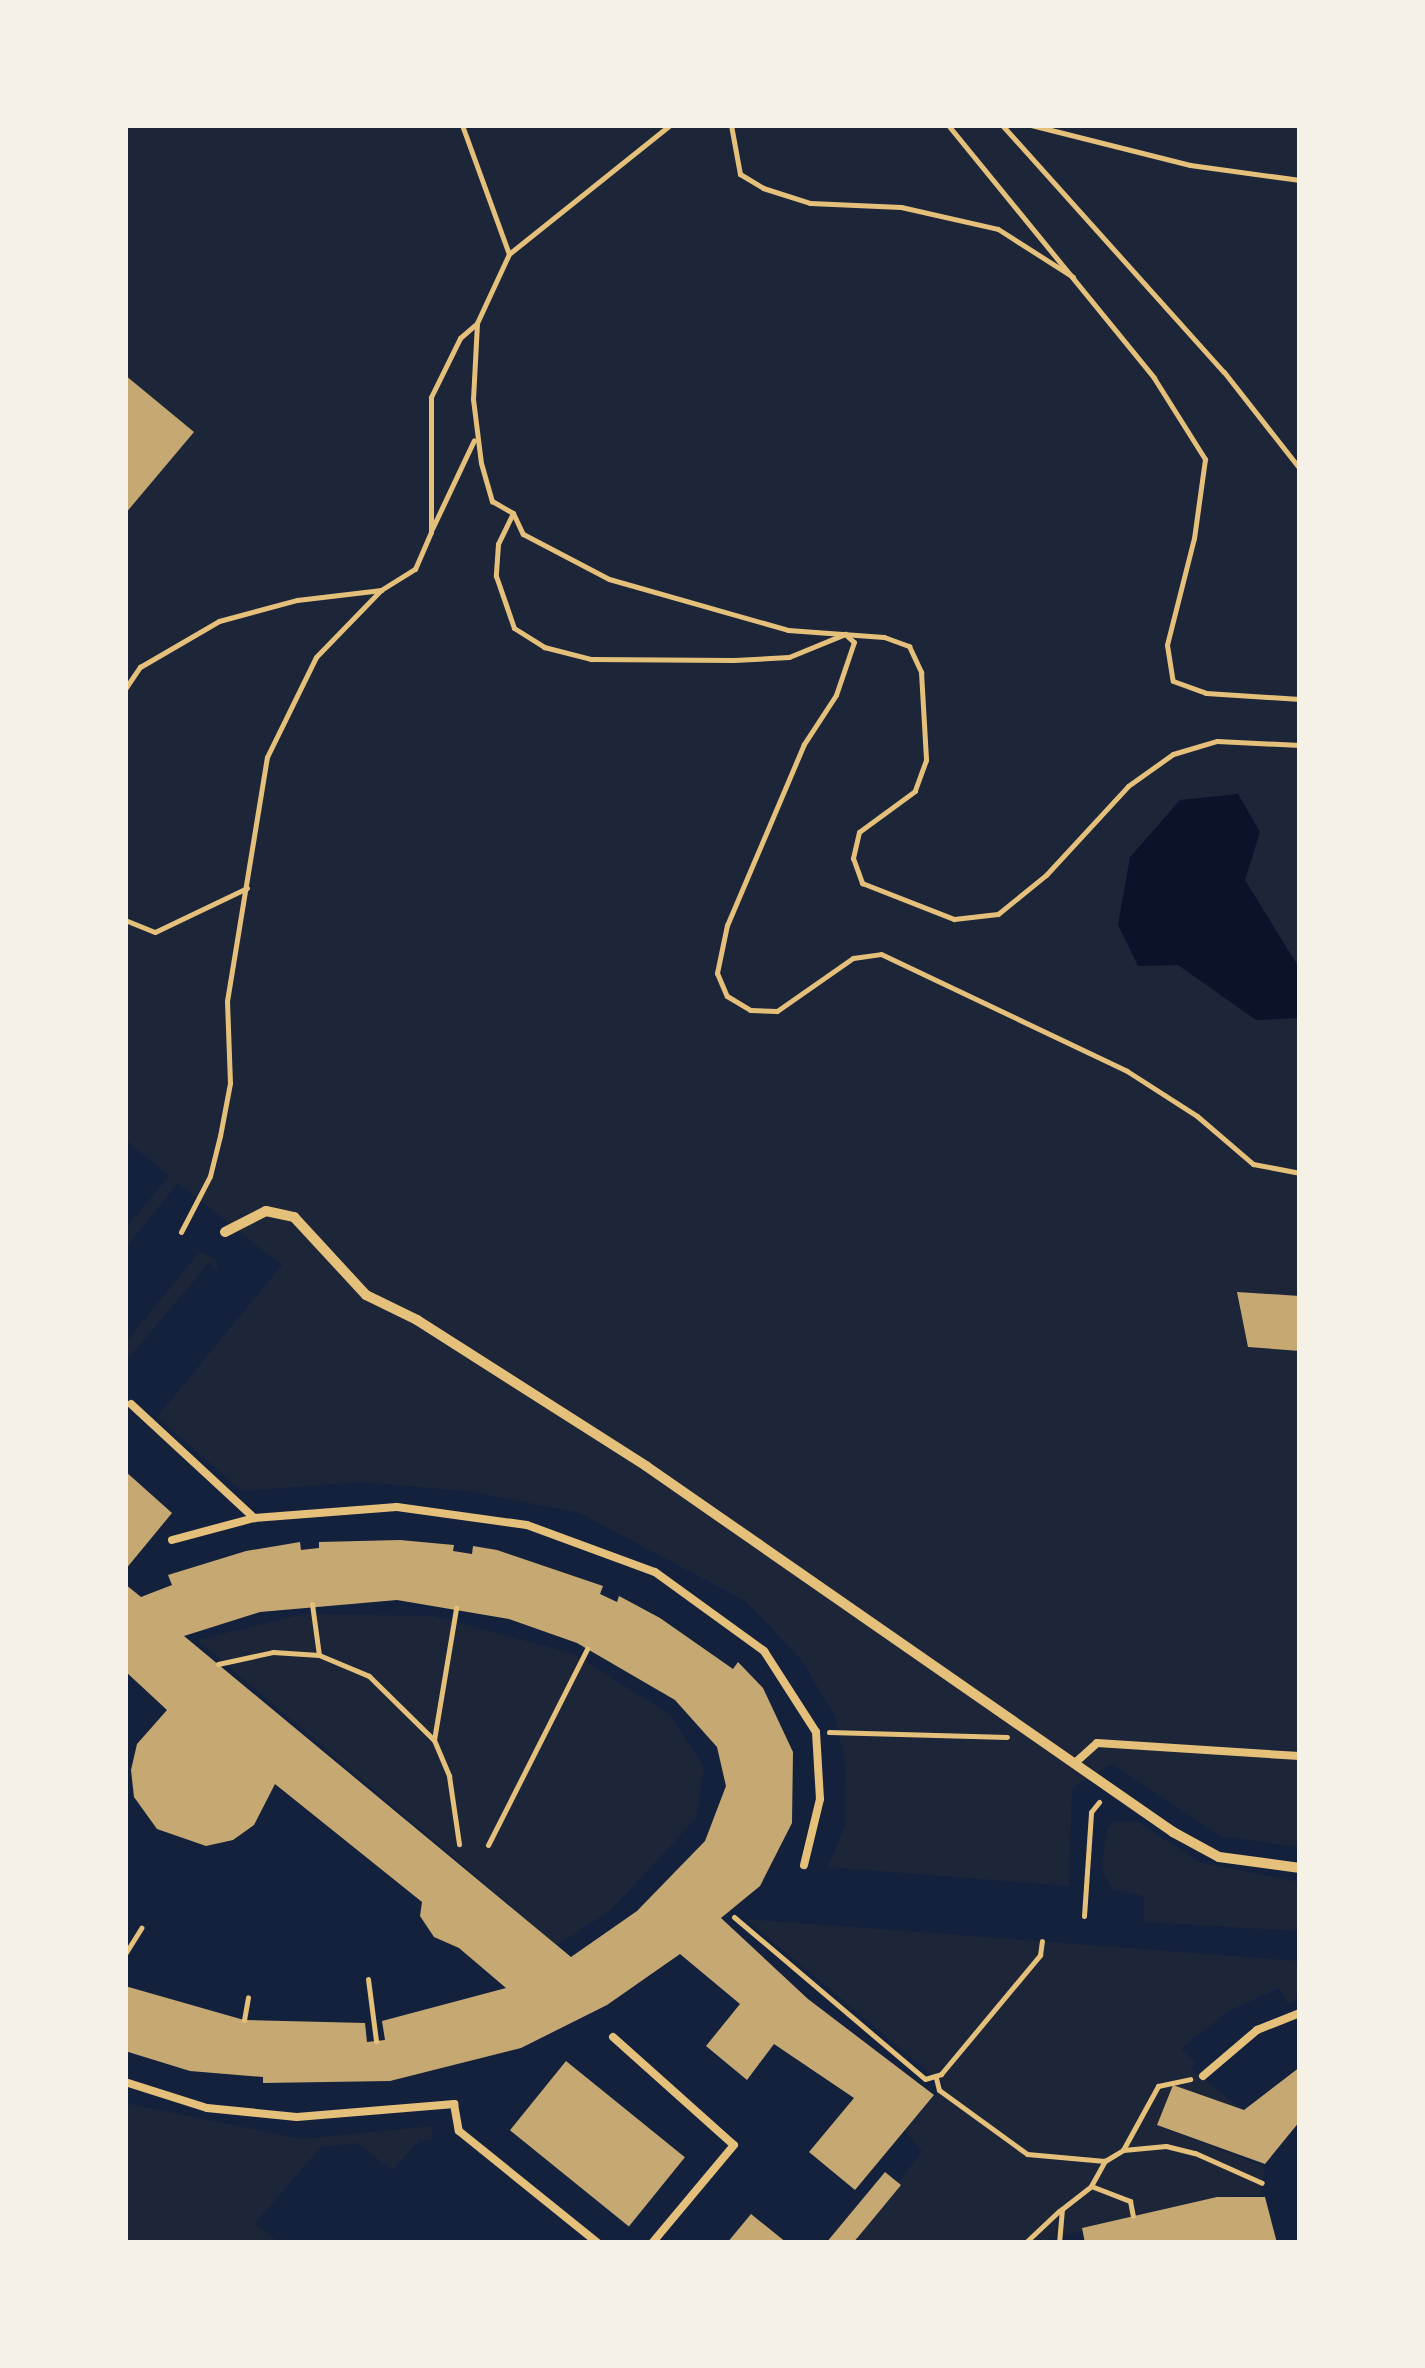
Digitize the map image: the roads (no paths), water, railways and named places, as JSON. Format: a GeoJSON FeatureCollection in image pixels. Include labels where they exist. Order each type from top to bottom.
{"type":"FeatureCollection","features":[{"type":"Feature","properties":{"kind":"street"},"geometry":{"type":"LineString","coordinates":[[224,1232],[266,1211],[294,1217],[366,1296],[584,1426],[1111,1788],[1219,1856],[1300,1868]]}},
{"type":"Feature","properties":{"kind":"lane"},"geometry":{"type":"LineString","coordinates":[[131,1404],[254,1518]]}},
{"type":"Feature","properties":{"kind":"lane"},"geometry":{"type":"LineString","coordinates":[[172,1540],[254,1518],[397,1508],[528,1524],[655,1572],[764,1651],[816,1732],[820,1799],[804,1865]]}},
{"type":"Feature","properties":{"kind":"lane"},"geometry":{"type":"LineString","coordinates":[[1076,1762],[1098,1743],[1300,1756]]}},
{"type":"Feature","properties":{"kind":"lane"},"geometry":{"type":"LineString","coordinates":[[1203,2076],[1257,2030],[1300,2013]]}},
{"type":"Feature","properties":{"kind":"lane"},"geometry":{"type":"LineString","coordinates":[[613,2037],[734,2144],[652,2243]]}},
{"type":"Feature","properties":{"kind":"lane"},"geometry":{"type":"LineString","coordinates":[[125,2082],[206,2108],[297,2117],[454,2104],[459,2132],[598,2243]]}}]}
